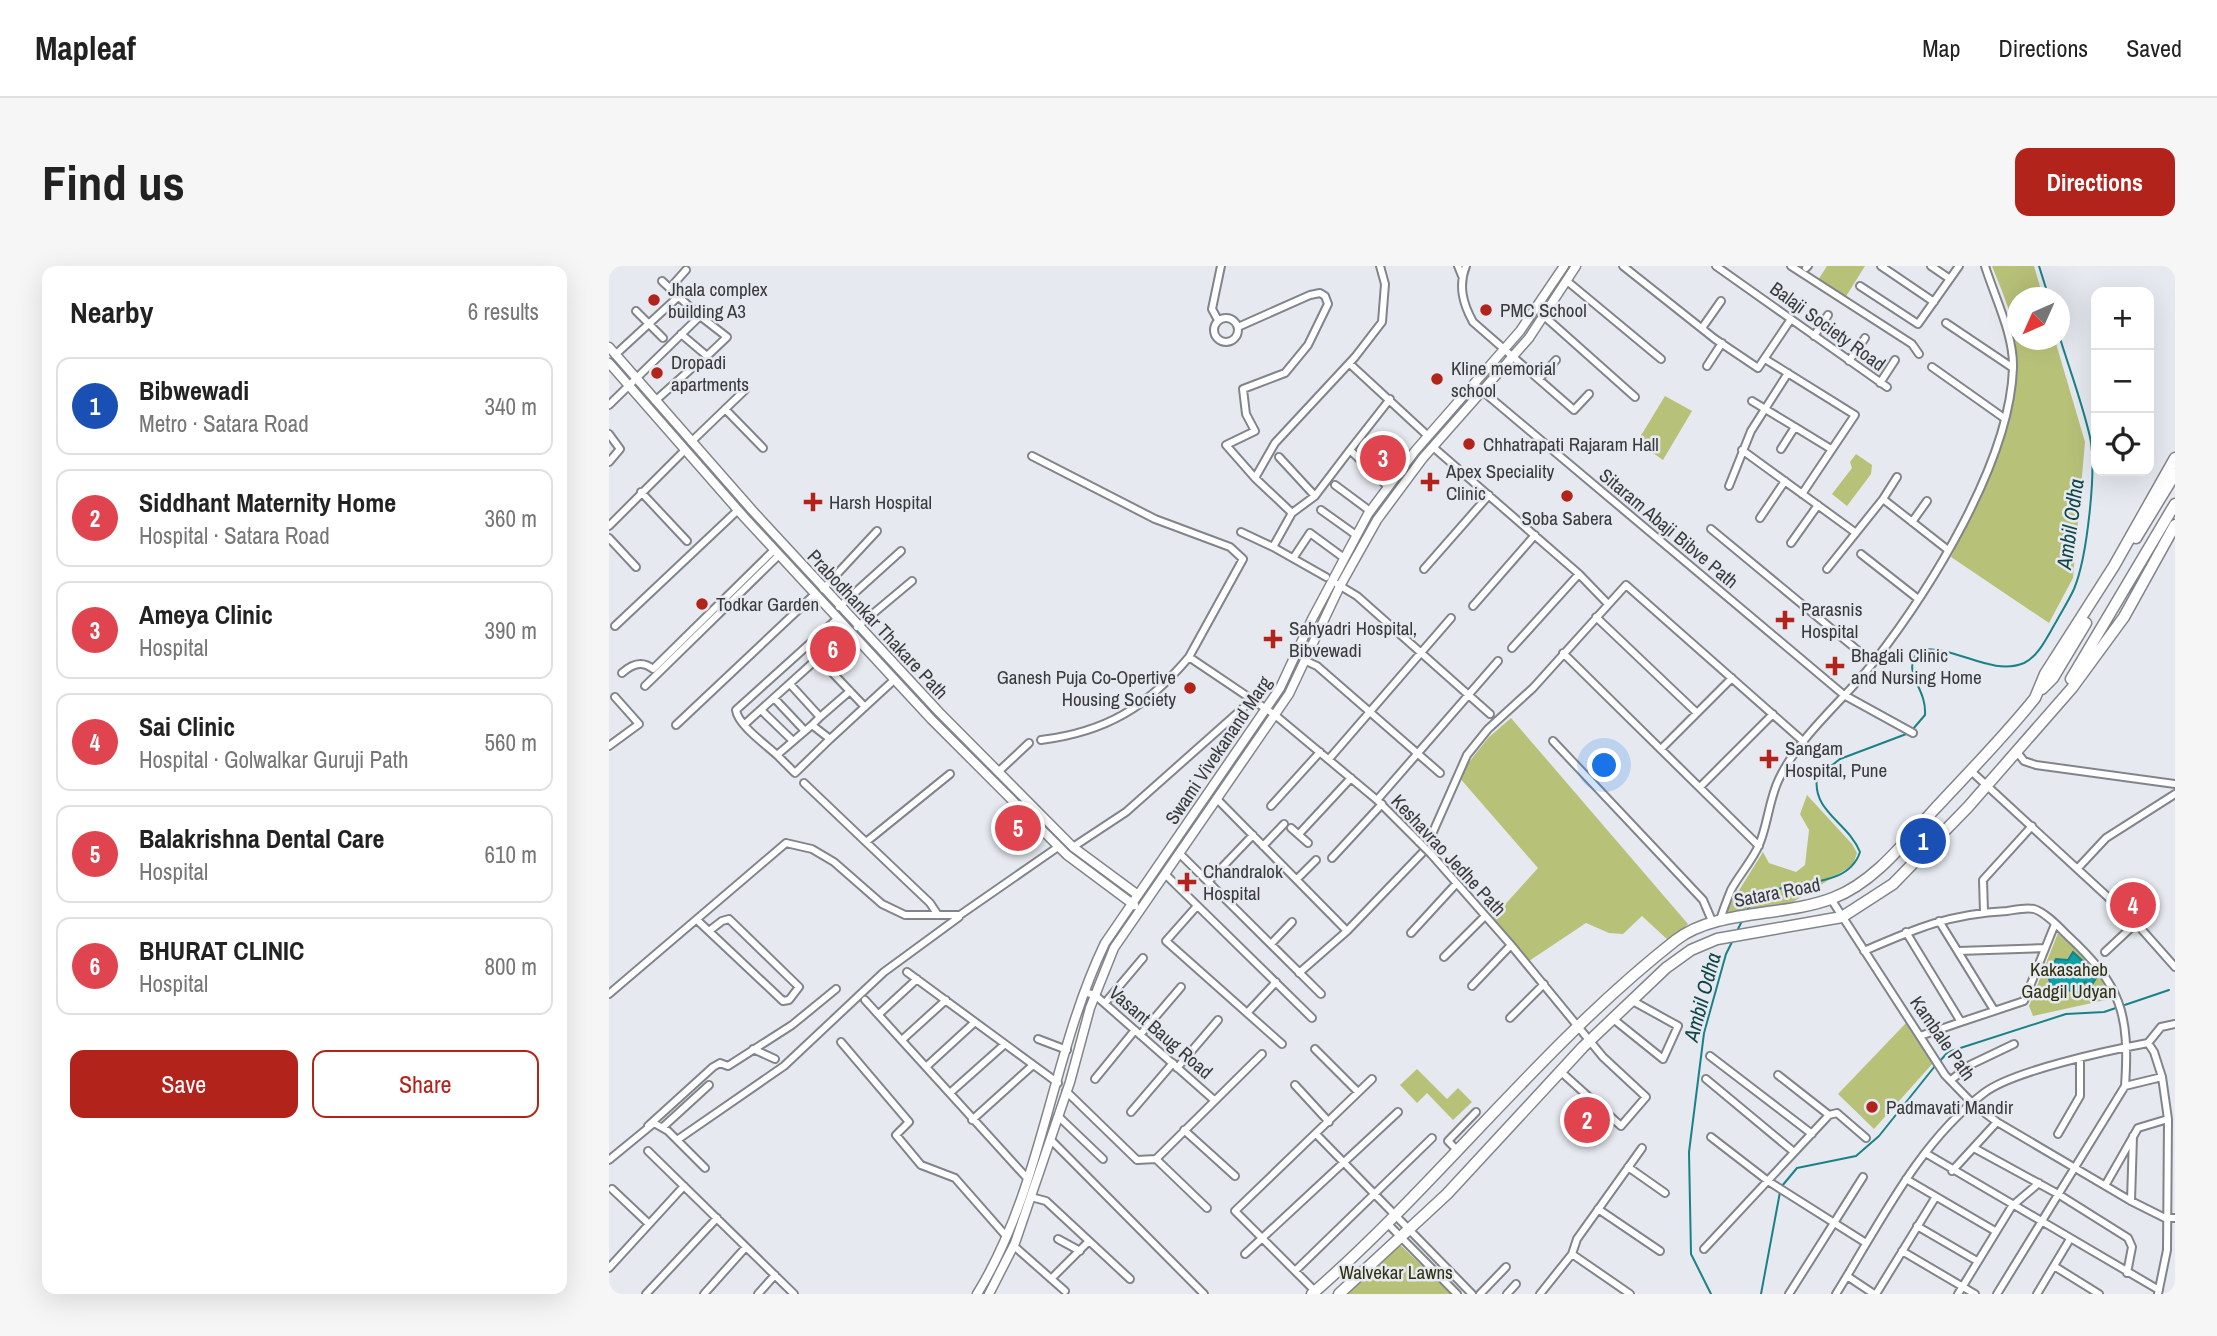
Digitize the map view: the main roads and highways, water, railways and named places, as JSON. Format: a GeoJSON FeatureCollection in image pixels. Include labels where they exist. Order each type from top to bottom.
{"type":"FeatureCollection","features":[{"type":"Feature","properties":{"kind":"highway","name":"Satara Road"},"geometry":{"type":"LineString","coordinates":[[1314,1293],[1391,1219],[1579,1027],[1675,941],[1697,926],[1831,899],[1846,893],[1877,868],[1971,771],[2035,698],[2045,674],[2114,566],[2175,457]]}},
{"type":"Feature","properties":{"kind":"highway"},"geometry":{"type":"LineString","coordinates":[[2035,698],[2053,678],[2175,474]]}},
{"type":"Feature","properties":{"kind":"highway"},"geometry":{"type":"LineString","coordinates":[[2052,709],[2175,504]]}},
{"type":"Feature","properties":{"kind":"highway","name":"Satara Road"},"geometry":{"type":"LineString","coordinates":[[1339,1294],[1447,1194],[1560,1071],[1630,1000],[1691,950],[1717,939],[1842,917],[1893,884],[2017,752],[2072,688],[2124,617],[2175,525]]}},
{"type":"Feature","properties":{"kind":"main road","name":"Swami Vivekanand Marg"},"geometry":{"type":"LineString","coordinates":[[977,1294],[998,1258],[1006,1236],[1058,1083],[1089,978],[1130,902],[1267,708],[1297,657],[1304,634],[1329,578],[1344,558],[1370,510],[1428,436],[1504,351],[1564,266]]}},
{"type":"Feature","properties":{"kind":"main road","name":"Swami Vivekanand Marg"},"geometry":{"type":"LineString","coordinates":[[989,1294],[1014,1246],[1095,995],[1114,948],[1275,715],[1307,661],[1314,638],[1377,520],[1433,447],[1513,357],[1544,316],[1576,266]]}},
{"type":"Feature","properties":{"kind":"main road","name":"Prabodhankar Thakare Path"},"geometry":{"type":"LineString","coordinates":[[609,347],[839,607],[998,772],[1073,847],[1146,900]]}},
{"type":"Feature","properties":{"kind":"main road","name":"Prabodhankar Thakare Path"},"geometry":{"type":"LineString","coordinates":[[609,363],[738,510],[894,680],[1058,847],[1140,908]]}},
{"type":"Feature","properties":{"kind":"water"},"geometry":{"type":"Polygon","coordinates":[[[2073,952],[2098,975],[2091,986],[2085,982],[2078,993],[2068,990],[2065,985],[2052,991],[2048,974],[2056,959],[2068,960],[2073,952]]]}},
{"type":"Feature","properties":{"kind":"waterway","name":"Ambil Odha"},"geometry":{"type":"LineString","coordinates":[[2039,266],[2046,287]]}},
{"type":"Feature","properties":{"kind":"waterway","name":"Ambil Odha"},"geometry":{"type":"LineString","coordinates":[[1913,729],[1925,715],[1912,665],[1920,650],[1946,651],[1998,666],[2024,663],[2043,645],[2074,589],[2087,536],[2092,451],[2083,411],[2064,350]]}},
{"type":"Feature","properties":{"kind":"waterway","name":"Ambil Odha"},"geometry":{"type":"LineString","coordinates":[[1748,909],[1758,898],[1771,891],[1823,880],[1839,875],[1852,866],[1860,852],[1848,833],[1825,808],[1817,789],[1817,777],[1840,759],[1909,733]]}},
{"type":"Feature","properties":{"kind":"waterway","name":"Ambil Odha"},"geometry":{"type":"LineString","coordinates":[[1737,931],[1742,921]]}},
{"type":"Feature","properties":{"kind":"waterway","name":"Ambil Odha"},"geometry":{"type":"LineString","coordinates":[[1711,1294],[1691,1254],[1689,1152],[1704,1033],[1726,954],[1733,940]]}},
{"type":"Feature","properties":{"kind":"waterway"},"geometry":{"type":"LineString","coordinates":[[1939,1062],[1948,1052],[2066,1014],[2104,1012],[2169,990]]}},
{"type":"Feature","properties":{"kind":"waterway"},"geometry":{"type":"LineString","coordinates":[[1782,1186],[1797,1168],[1856,1156],[1879,1136],[1935,1066]]}},
{"type":"Feature","properties":{"kind":"waterway"},"geometry":{"type":"LineString","coordinates":[[1761,1294],[1780,1192]]}},
{"type":"Feature","properties":{"kind":"place","name":"Jhala complex building A3"},"geometry":{"type":"Point","coordinates":[654,300]}},
{"type":"Feature","properties":{"kind":"place","name":"PMC School"},"geometry":{"type":"Point","coordinates":[1486,310]}},
{"type":"Feature","properties":{"kind":"place","name":"Dropadi apartments"},"geometry":{"type":"Point","coordinates":[657,373]}},
{"type":"Feature","properties":{"kind":"place","name":"Kline memorial school"},"geometry":{"type":"Point","coordinates":[1437,379]}},
{"type":"Feature","properties":{"kind":"place","name":"Chhatrapati Rajaram Hall"},"geometry":{"type":"Point","coordinates":[1469,444]}},
{"type":"Feature","properties":{"kind":"place","name":"Ameya Clinic"},"geometry":{"type":"Point","coordinates":[1383,458]}},
{"type":"Feature","properties":{"kind":"place","name":"Apex Speciality Clinic"},"geometry":{"type":"Point","coordinates":[1430,482]}},
{"type":"Feature","properties":{"kind":"place","name":"Soba Sabera"},"geometry":{"type":"Point","coordinates":[1567,496]}},
{"type":"Feature","properties":{"kind":"place","name":"Harsh Hospital"},"geometry":{"type":"Point","coordinates":[813,502]}},
{"type":"Feature","properties":{"kind":"place","name":"Todkar Garden"},"geometry":{"type":"Point","coordinates":[702,604]}},
{"type":"Feature","properties":{"kind":"place","name":"Parasnis Hospital"},"geometry":{"type":"Point","coordinates":[1785,620]}},
{"type":"Feature","properties":{"kind":"place","name":"Sahyadri Hospital, Bibvewadi"},"geometry":{"type":"Point","coordinates":[1273,639]}},
{"type":"Feature","properties":{"kind":"place","name":"BHURAT CLINIC"},"geometry":{"type":"Point","coordinates":[833,649]}},
{"type":"Feature","properties":{"kind":"place","name":"Bhagali Clinic and Nursing Home"},"geometry":{"type":"Point","coordinates":[1835,666]}},
{"type":"Feature","properties":{"kind":"place","name":"Ganesh Puja Co-Opertive Housing Society"},"geometry":{"type":"Point","coordinates":[1190,688]}},
{"type":"Feature","properties":{"kind":"place","name":"Sangam Hospital, Pune"},"geometry":{"type":"Point","coordinates":[1769,759]}},
{"type":"Feature","properties":{"kind":"place","name":"Balakrishna Dental Care"},"geometry":{"type":"Point","coordinates":[1018,828]}},
{"type":"Feature","properties":{"kind":"place","name":"Bibwewadi"},"geometry":{"type":"Point","coordinates":[1923,841]}},
{"type":"Feature","properties":{"kind":"place","name":"Chandralok Hospital"},"geometry":{"type":"Point","coordinates":[1187,882]}},
{"type":"Feature","properties":{"kind":"place","name":"Sai Clinic"},"geometry":{"type":"Point","coordinates":[2133,905]}},
{"type":"Feature","properties":{"kind":"place","name":"Padmavati Mandir"},"geometry":{"type":"Point","coordinates":[1872,1107]}},
{"type":"Feature","properties":{"kind":"place","name":"Siddhant Maternity Home"},"geometry":{"type":"Point","coordinates":[1587,1120]}},
{"type":"Feature","properties":{"kind":"park label","name":"Kakasaheb Gadgil Udyan"},"geometry":{"type":"Point","coordinates":[2069,980]}},
{"type":"Feature","properties":{"kind":"park label","name":"Walvekar Lawns"},"geometry":{"type":"Point","coordinates":[1396,1272]}}]}
